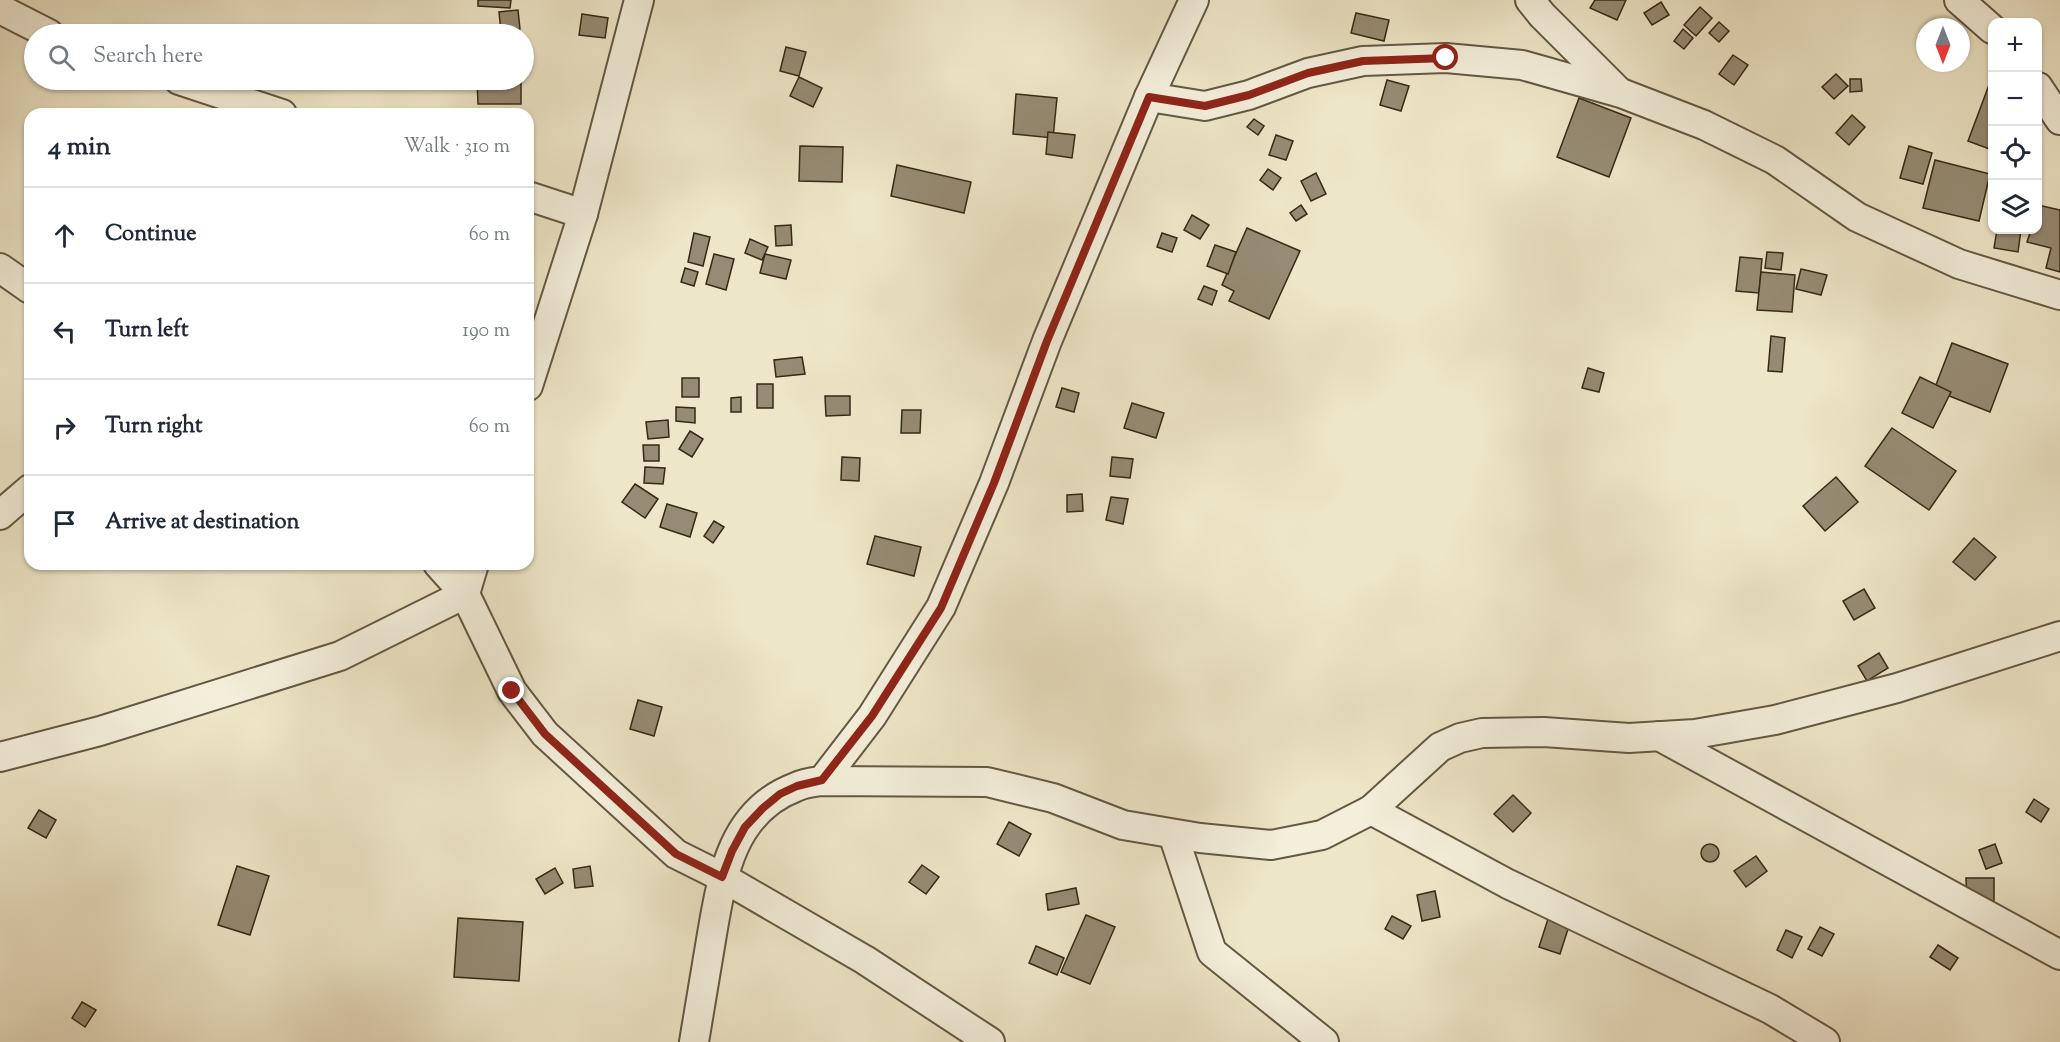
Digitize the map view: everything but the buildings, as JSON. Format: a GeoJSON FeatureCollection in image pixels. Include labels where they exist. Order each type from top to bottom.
{"type":"FeatureCollection","features":[{"type":"Feature","properties":{"kind":"street"},"geometry":{"type":"LineString","coordinates":[[534,367],[583,214],[639,0]]}},
{"type":"Feature","properties":{"kind":"street"},"geometry":{"type":"LineString","coordinates":[[822,780],[872,716],[941,608],[994,483],[1047,341],[1149,97],[1194,0]]}},
{"type":"Feature","properties":{"kind":"street"},"geometry":{"type":"LineString","coordinates":[[1530,0],[1542,15],[1621,93]]}},
{"type":"Feature","properties":{"kind":"street"},"geometry":{"type":"LineString","coordinates":[[1959,0],[1988,25]]}},
{"type":"Feature","properties":{"kind":"street"},"geometry":{"type":"LineString","coordinates":[[0,9],[29,24]]}},
{"type":"Feature","properties":{"kind":"street"},"geometry":{"type":"LineString","coordinates":[[1149,97],[1205,106],[1249,95],[1308,73],[1363,61],[1446,58],[1522,65],[1621,93],[1704,125],[1765,155],[1857,217],[1959,264],[2060,295]]}},
{"type":"Feature","properties":{"kind":"street"},"geometry":{"type":"LineString","coordinates":[[209,90],[264,108]]}},
{"type":"Feature","properties":{"kind":"street"},"geometry":{"type":"LineString","coordinates":[[2042,94],[2060,120]]}},
{"type":"Feature","properties":{"kind":"street"},"geometry":{"type":"LineString","coordinates":[[534,198],[583,214]]}},
{"type":"Feature","properties":{"kind":"street"},"geometry":{"type":"LineString","coordinates":[[0,268],[24,285]]}},
{"type":"Feature","properties":{"kind":"street"},"geometry":{"type":"LineString","coordinates":[[0,515],[24,494]]}},
{"type":"Feature","properties":{"kind":"street"},"geometry":{"type":"LineString","coordinates":[[443,570],[465,594],[512,691],[545,734],[676,854],[722,877],[865,960],[990,1042]]}},
{"type":"Feature","properties":{"kind":"street"},"geometry":{"type":"LineString","coordinates":[[0,757],[100,731],[340,656],[465,594],[472,570]]}},
{"type":"Feature","properties":{"kind":"street"},"geometry":{"type":"LineString","coordinates":[[694,1042],[722,877],[732,851],[745,827],[763,808],[780,794],[797,786],[822,780],[987,782],[1053,798],[1123,825],[1173,834],[1271,845],[1322,835],[1371,810],[1440,747],[1460,738],[1482,734],[1544,732],[1629,738],[1695,734],[1775,720],[1897,687],[2060,636]]}},
{"type":"Feature","properties":{"kind":"street"},"geometry":{"type":"LineString","coordinates":[[1658,736],[2060,955]]}},
{"type":"Feature","properties":{"kind":"street"},"geometry":{"type":"LineString","coordinates":[[1371,810],[1508,884],[1770,1009],[1825,1042]]}},
{"type":"Feature","properties":{"kind":"street"},"geometry":{"type":"LineString","coordinates":[[1173,834],[1212,952],[1324,1042]]}},
{"type":"Feature","properties":{"kind":"route"},"geometry":{"type":"LineString","coordinates":[[512,691],[545,734],[676,854],[722,877],[745,827],[763,808],[780,794],[797,786],[822,780],[872,716],[941,608],[994,483],[1047,341],[1149,97],[1205,106],[1249,95],[1308,73],[1363,61],[1446,58]]}}]}
